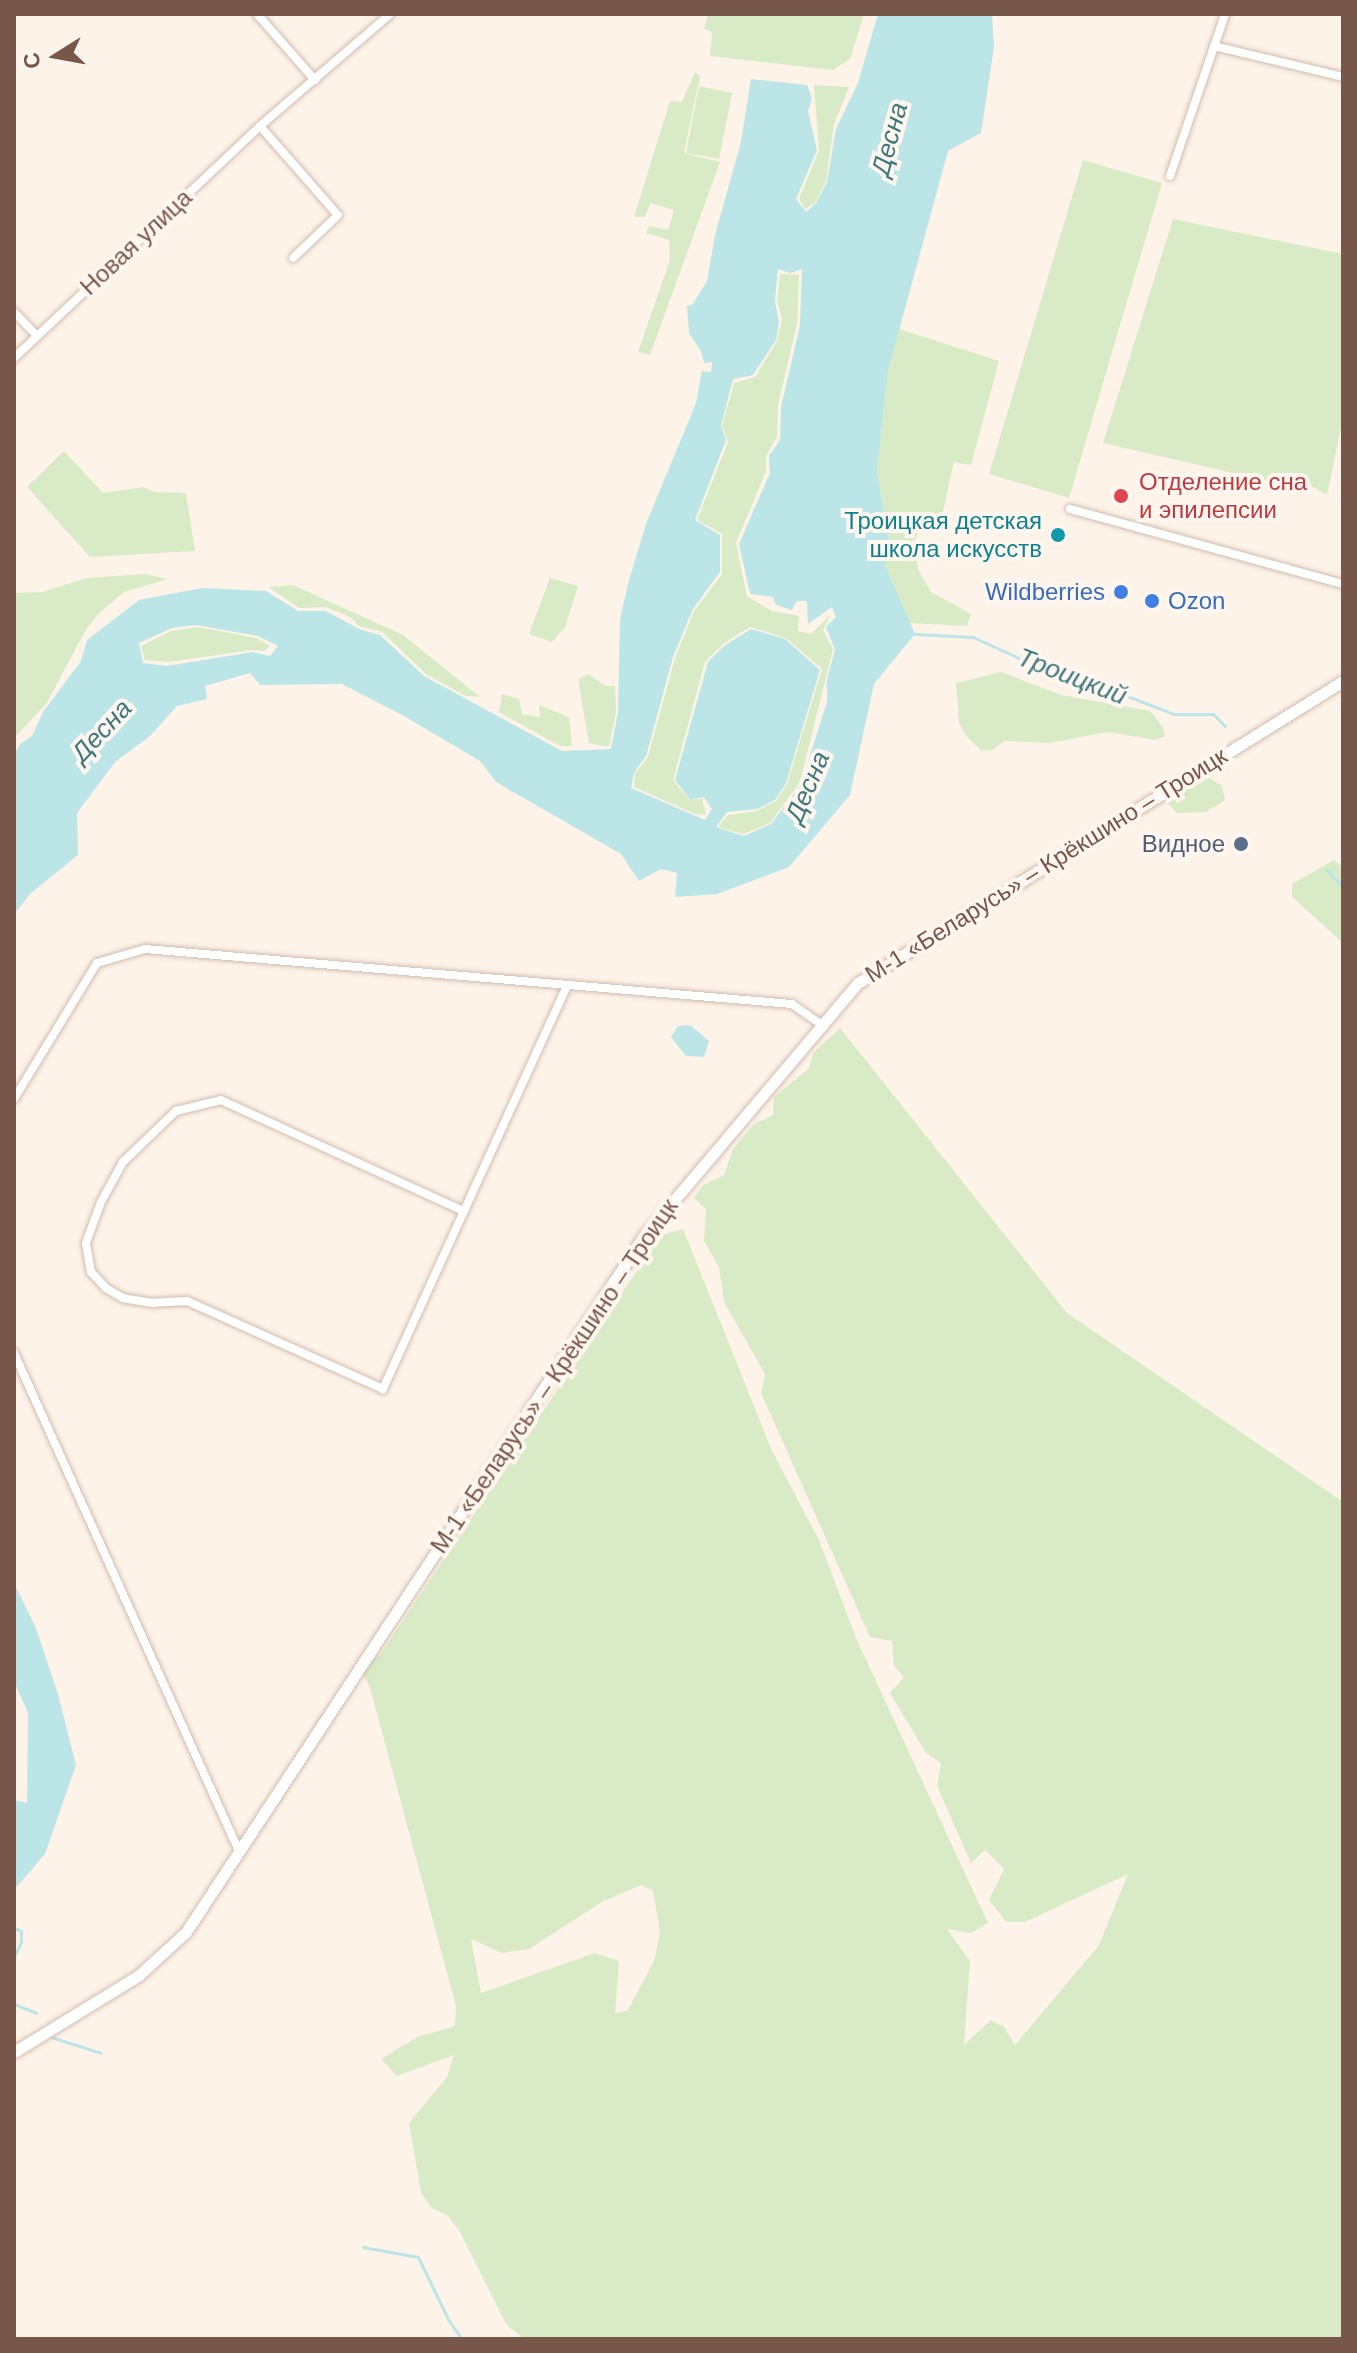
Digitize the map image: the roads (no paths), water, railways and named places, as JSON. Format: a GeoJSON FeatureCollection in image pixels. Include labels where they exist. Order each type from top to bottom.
{"type":"FeatureCollection","features":[{"type":"Feature","properties":{"kind":"main road","name":"М-1 «Беларусь» – Крёкшино – Троицк"},"geometry":{"type":"LineString","coordinates":[[14,2052],[139,1975],[186,1932],[643,1237],[858,983],[1343,681]]}},
{"type":"Feature","properties":{"kind":"street"},"geometry":{"type":"LineString","coordinates":[[257,14],[315,80]]}},
{"type":"Feature","properties":{"kind":"street","name":"Новая улица"},"geometry":{"type":"LineString","coordinates":[[14,358],[260,126],[390,14]]}},
{"type":"Feature","properties":{"kind":"street"},"geometry":{"type":"LineString","coordinates":[[1170,176],[1225,14]]}},
{"type":"Feature","properties":{"kind":"street"},"geometry":{"type":"LineString","coordinates":[[1214,46],[1343,77]]}},
{"type":"Feature","properties":{"kind":"street"},"geometry":{"type":"LineString","coordinates":[[260,126],[338,215],[293,258]]}},
{"type":"Feature","properties":{"kind":"street"},"geometry":{"type":"LineString","coordinates":[[14,312],[36,335]]}},
{"type":"Feature","properties":{"kind":"street"},"geometry":{"type":"LineString","coordinates":[[1070,509],[1343,584]]}},
{"type":"Feature","properties":{"kind":"street"},"geometry":{"type":"LineString","coordinates":[[14,1099],[97,963],[145,949],[792,1004],[822,1025]]}},
{"type":"Feature","properties":{"kind":"street"},"geometry":{"type":"LineString","coordinates":[[464,1211],[221,1100],[176,1111],[123,1162],[101,1202],[86,1243],[91,1272],[106,1288],[123,1298],[153,1303],[187,1301],[383,1389],[567,986]]}},
{"type":"Feature","properties":{"kind":"street"},"geometry":{"type":"LineString","coordinates":[[14,1353],[239,1851]]}},
{"type":"Feature","properties":{"kind":"water","name":"Десна"},"geometry":{"type":"Polygon","coordinates":[[[878,14],[992,14],[994,47],[981,133],[948,151],[888,371],[877,472],[889,540],[881,541],[886,567],[915,634],[874,684],[850,795],[789,867],[717,894],[675,897],[677,873],[661,869],[639,881],[621,854],[496,782],[480,761],[404,716],[342,684],[260,685],[250,673],[205,686],[207,699],[177,706],[150,736],[115,762],[77,813],[78,855],[31,893],[14,914],[14,755],[20,744],[32,736],[43,712],[81,661],[87,640],[139,600],[202,588],[266,591],[298,611],[326,611],[359,629],[380,635],[424,676],[562,751],[611,749],[618,712],[620,619],[629,580],[646,524],[696,403],[702,371],[711,372],[712,362],[704,363],[701,351],[689,333],[687,306],[693,304],[707,281],[715,235],[741,142],[751,79],[807,85],[812,98],[808,111],[817,150],[796,199],[806,212],[816,203],[827,182],[836,129],[858,83],[878,14]],[[778,269],[775,301],[779,322],[776,340],[753,375],[733,379],[721,426],[726,440],[695,520],[720,535],[720,572],[693,609],[673,657],[646,756],[634,773],[631,788],[705,820],[712,809],[704,797],[690,800],[675,780],[708,662],[724,646],[751,629],[785,639],[820,670],[786,783],[775,800],[758,809],[727,812],[716,827],[744,836],[771,824],[801,784],[827,702],[827,679],[835,650],[826,627],[836,617],[832,607],[808,624],[807,601],[797,601],[792,610],[776,605],[773,597],[750,594],[739,544],[770,473],[769,456],[780,440],[781,407],[800,325],[802,269],[790,273],[778,269]],[[196,625],[172,628],[139,643],[143,663],[167,666],[253,652],[270,656],[278,646],[258,636],[196,625]]]}},
{"type":"Feature","properties":{"kind":"water"},"geometry":{"type":"Polygon","coordinates":[[[690,1025],[709,1041],[704,1057],[686,1056],[671,1037],[678,1026],[690,1025]]]}},
{"type":"Feature","properties":{"kind":"water"},"geometry":{"type":"Polygon","coordinates":[[[14,1583],[36,1628],[58,1694],[76,1765],[45,1854],[14,1890],[14,1800],[27,1803],[28,1712],[14,1682],[14,1583]]]}},
{"type":"Feature","properties":{"kind":"waterway","name":"Троицкий"},"geometry":{"type":"LineString","coordinates":[[915,634],[973,637],[1071,682],[1122,694],[1174,714],[1213,714],[1225,726]]}},
{"type":"Feature","properties":{"kind":"waterway","name":"Троицкий"},"geometry":{"type":"LineString","coordinates":[[1326,869],[1343,887]]}},
{"type":"Feature","properties":{"kind":"waterway"},"geometry":{"type":"LineString","coordinates":[[14,1928],[21,1931],[21,1942],[14,1957]]}},
{"type":"Feature","properties":{"kind":"waterway"},"geometry":{"type":"LineString","coordinates":[[14,2004],[36,2013]]}},
{"type":"Feature","properties":{"kind":"waterway"},"geometry":{"type":"LineString","coordinates":[[51,2037],[101,2053]]}},
{"type":"Feature","properties":{"kind":"waterway"},"geometry":{"type":"LineString","coordinates":[[363,2247],[418,2257],[449,2321],[462,2339]]}},
{"type":"Feature","properties":{"kind":"place","name":"Отделение сна и эпилепсии"},"geometry":{"type":"Point","coordinates":[1121,496]}},
{"type":"Feature","properties":{"kind":"place","name":"Троицкая детская школа искусств"},"geometry":{"type":"Point","coordinates":[1058,535]}},
{"type":"Feature","properties":{"kind":"place","name":"Wildberries"},"geometry":{"type":"Point","coordinates":[1121,592]}},
{"type":"Feature","properties":{"kind":"place","name":"Ozon"},"geometry":{"type":"Point","coordinates":[1152,601]}},
{"type":"Feature","properties":{"kind":"place","name":"Видное"},"geometry":{"type":"Point","coordinates":[1241,844]}}]}
